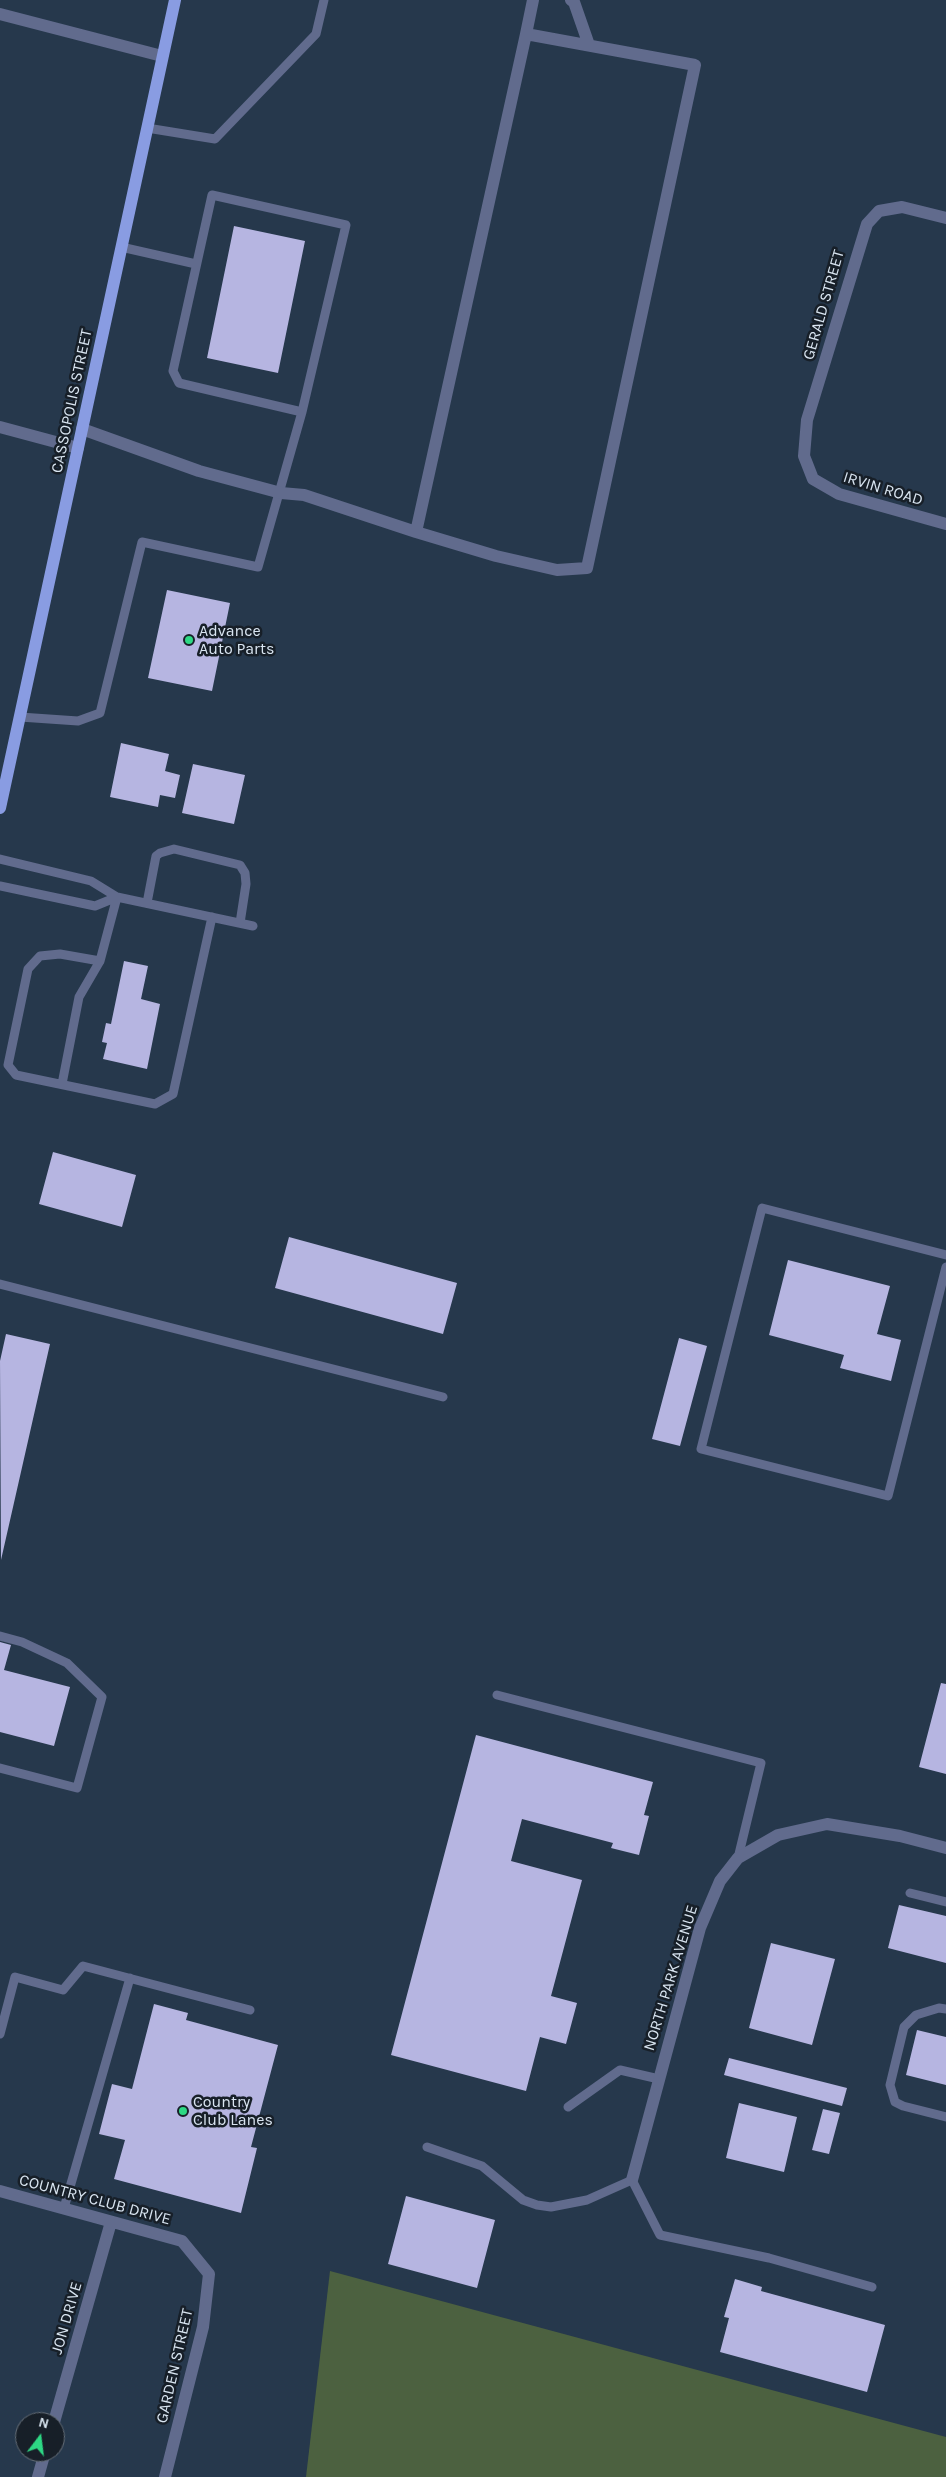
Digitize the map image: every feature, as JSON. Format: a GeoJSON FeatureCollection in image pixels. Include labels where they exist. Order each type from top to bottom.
{"type":"FeatureCollection","features":[{"type":"Feature","properties":{"kind":"main road","name":"CASSOPOLIS STREET"},"geometry":{"type":"LineString","coordinates":[[0,808],[175,0]]}},
{"type":"Feature","properties":{"kind":"street"},"geometry":{"type":"LineString","coordinates":[[416,532],[533,0]]}},
{"type":"Feature","properties":{"kind":"street"},"geometry":{"type":"LineString","coordinates":[[571,0],[574,2],[589,46]]}},
{"type":"Feature","properties":{"kind":"street"},"geometry":{"type":"LineString","coordinates":[[0,14],[162,56]]}},
{"type":"Feature","properties":{"kind":"street"},"geometry":{"type":"LineString","coordinates":[[82,429],[199,471],[281,492],[304,495],[496,556],[557,570],[587,568],[695,65],[526,34]]}},
{"type":"Feature","properties":{"kind":"street","name":"GERALD STREET"},"geometry":{"type":"LineString","coordinates":[[813,479],[808,471],[804,456],[807,420],[867,224],[879,211],[902,208],[946,218]]}},
{"type":"Feature","properties":{"kind":"street"},"geometry":{"type":"LineString","coordinates":[[0,427],[78,448]]}},
{"type":"Feature","properties":{"kind":"street","name":"IRVIN ROAD"},"geometry":{"type":"LineString","coordinates":[[813,479],[839,494],[946,524]]}},
{"type":"Feature","properties":{"kind":"street","name":"NORTH PARK AVENUE"},"geometry":{"type":"LineString","coordinates":[[632,2180],[700,1928],[720,1882],[738,1858],[778,1835],[827,1824],[900,1836],[946,1848]]}},
{"type":"Feature","properties":{"kind":"street","name":"COUNTRY CLUB DRIVE"},"geometry":{"type":"LineString","coordinates":[[0,2191],[182,2241]]}},
{"type":"Feature","properties":{"kind":"street","name":"JON DRIVE"},"geometry":{"type":"LineString","coordinates":[[57,2412],[111,2222]]}},
{"type":"Feature","properties":{"kind":"street","name":"GARDEN STREET"},"geometry":{"type":"LineString","coordinates":[[165,2477],[203,2327],[209,2274],[182,2241]]}},
{"type":"Feature","properties":{"kind":"street"},"geometry":{"type":"LineString","coordinates":[[38,2477],[43,2462]]}},
{"type":"Feature","properties":{"kind":"lane"},"geometry":{"type":"LineString","coordinates":[[147,128],[215,139],[316,34],[324,0]]}},
{"type":"Feature","properties":{"kind":"lane"},"geometry":{"type":"LineString","coordinates":[[20,717],[78,721],[100,713],[142,542],[258,567],[281,492],[302,412],[346,225],[212,195],[172,371],[179,383],[302,412]]}},
{"type":"Feature","properties":{"kind":"lane"},"geometry":{"type":"LineString","coordinates":[[121,247],[196,264]]}},
{"type":"Feature","properties":{"kind":"lane"},"geometry":{"type":"LineString","coordinates":[[147,903],[156,856],[174,849],[240,865],[245,873],[246,884],[240,923]]}},
{"type":"Feature","properties":{"kind":"lane"},"geometry":{"type":"LineString","coordinates":[[0,859],[91,880],[117,897],[253,926]]}},
{"type":"Feature","properties":{"kind":"lane"},"geometry":{"type":"LineString","coordinates":[[0,886],[95,906],[117,897]]}},
{"type":"Feature","properties":{"kind":"lane"},"geometry":{"type":"LineString","coordinates":[[62,1084],[79,998],[100,961],[117,897]]}},
{"type":"Feature","properties":{"kind":"lane"},"geometry":{"type":"LineString","coordinates":[[100,961],[60,954],[40,956],[28,969],[8,1065],[16,1075],[155,1104],[173,1094],[212,917]]}},
{"type":"Feature","properties":{"kind":"lane"},"geometry":{"type":"LineString","coordinates":[[946,1255],[762,1208],[701,1449],[888,1496],[946,1267]]}},
{"type":"Feature","properties":{"kind":"lane"},"geometry":{"type":"LineString","coordinates":[[0,1284],[443,1397]]}},
{"type":"Feature","properties":{"kind":"lane"},"geometry":{"type":"LineString","coordinates":[[0,1636],[22,1642],[67,1663],[102,1697],[77,1788],[0,1768]]}},
{"type":"Feature","properties":{"kind":"lane"},"geometry":{"type":"LineString","coordinates":[[497,1695],[761,1763],[738,1858]]}},
{"type":"Feature","properties":{"kind":"lane"},"geometry":{"type":"LineString","coordinates":[[910,1894],[946,1902]]}},
{"type":"Feature","properties":{"kind":"lane"},"geometry":{"type":"LineString","coordinates":[[0,2034],[15,1977],[63,1990],[83,1966],[250,2010]]}},
{"type":"Feature","properties":{"kind":"lane"},"geometry":{"type":"LineString","coordinates":[[64,2208],[130,1978]]}},
{"type":"Feature","properties":{"kind":"lane"},"geometry":{"type":"LineString","coordinates":[[946,2009],[939,2008],[916,2015],[904,2027],[890,2086],[895,2102],[903,2106],[946,2117]]}},
{"type":"Feature","properties":{"kind":"lane"},"geometry":{"type":"LineString","coordinates":[[568,2107],[620,2070],[659,2079]]}},
{"type":"Feature","properties":{"kind":"lane"},"geometry":{"type":"LineString","coordinates":[[427,2147],[482,2166],[523,2200],[537,2205],[552,2207],[587,2200],[632,2180],[660,2235],[770,2258],[872,2287]]}},
{"type":"Feature","properties":{"kind":"green space"},"geometry":{"type":"Polygon","coordinates":[[[330,2271],[946,2437],[946,2477],[306,2477],[330,2271]]]}},
{"type":"Feature","properties":{"kind":"building"},"geometry":{"type":"Polygon","coordinates":[[[234,226],[305,241],[278,373],[207,358],[234,226]]]}},
{"type":"Feature","properties":{"kind":"building","name":"Advance Auto Parts"},"geometry":{"type":"Polygon","coordinates":[[[167,590],[230,603],[212,691],[148,678],[167,590]]]}},
{"type":"Feature","properties":{"kind":"building"},"geometry":{"type":"Polygon","coordinates":[[[121,743],[169,754],[165,771],[180,775],[175,798],[160,795],[158,807],[110,797],[121,743]]]}},
{"type":"Feature","properties":{"kind":"building"},"geometry":{"type":"Polygon","coordinates":[[[193,764],[245,775],[234,824],[182,813],[193,764]]]}},
{"type":"Feature","properties":{"kind":"building"},"geometry":{"type":"Polygon","coordinates":[[[124,961],[148,966],[141,999],[160,1004],[147,1069],[103,1059],[107,1043],[102,1042],[106,1023],[111,1024],[124,961]]]}},
{"type":"Feature","properties":{"kind":"building"},"geometry":{"type":"Polygon","coordinates":[[[53,1152],[136,1175],[122,1227],[39,1204],[53,1152]]]}},
{"type":"Feature","properties":{"kind":"building"},"geometry":{"type":"Polygon","coordinates":[[[289,1237],[457,1283],[443,1334],[275,1288],[289,1237]]]}},
{"type":"Feature","properties":{"kind":"building"},"geometry":{"type":"Polygon","coordinates":[[[788,1260],[890,1286],[877,1334],[901,1340],[891,1381],[840,1368],[844,1355],[769,1335],[788,1260]]]}},
{"type":"Feature","properties":{"kind":"building"},"geometry":{"type":"Polygon","coordinates":[[[6,1334],[50,1344],[1,1560],[0,1361],[6,1334]]]}},
{"type":"Feature","properties":{"kind":"building"},"geometry":{"type":"Polygon","coordinates":[[[679,1338],[707,1346],[680,1446],[652,1439],[679,1338]]]}},
{"type":"Feature","properties":{"kind":"building"},"geometry":{"type":"Polygon","coordinates":[[[0,1642],[11,1645],[4,1670],[70,1687],[54,1746],[0,1732],[0,1642]]]}},
{"type":"Feature","properties":{"kind":"building"},"geometry":{"type":"Polygon","coordinates":[[[941,1683],[946,1684],[946,1774],[919,1767],[941,1683]]]}},
{"type":"Feature","properties":{"kind":"building"},"geometry":{"type":"Polygon","coordinates":[[[476,1735],[653,1782],[644,1815],[649,1816],[639,1855],[611,1848],[613,1843],[522,1819],[511,1861],[582,1880],[551,1996],[577,2003],[566,2044],[540,2037],[526,2091],[391,2055],[476,1735]]]}},
{"type":"Feature","properties":{"kind":"building"},"geometry":{"type":"Polygon","coordinates":[[[899,1905],[946,1916],[946,1963],[888,1948],[899,1905]]]}},
{"type":"Feature","properties":{"kind":"building"},"geometry":{"type":"Polygon","coordinates":[[[771,1943],[835,1959],[812,2045],[749,2028],[771,1943]]]}},
{"type":"Feature","properties":{"kind":"building","name":"Country Club Lanes"},"geometry":{"type":"Polygon","coordinates":[[[154,2004],[188,2013],[186,2020],[278,2045],[251,2147],[257,2148],[241,2213],[114,2179],[125,2140],[99,2134],[112,2084],[132,2089],[154,2004]]]}},
{"type":"Feature","properties":{"kind":"building"},"geometry":{"type":"Polygon","coordinates":[[[917,2030],[946,2037],[946,2085],[906,2075],[917,2030]]]}},
{"type":"Feature","properties":{"kind":"building"},"geometry":{"type":"Polygon","coordinates":[[[729,2058],[847,2088],[842,2106],[724,2075],[729,2058]]]}},
{"type":"Feature","properties":{"kind":"building"},"geometry":{"type":"Polygon","coordinates":[[[739,2103],[797,2117],[784,2172],[726,2158],[739,2103]]]}},
{"type":"Feature","properties":{"kind":"building"},"geometry":{"type":"Polygon","coordinates":[[[823,2109],[840,2113],[829,2154],[812,2150],[823,2109]]]}},
{"type":"Feature","properties":{"kind":"building"},"geometry":{"type":"Polygon","coordinates":[[[406,2196],[495,2220],[477,2288],[388,2264],[406,2196]]]}},
{"type":"Feature","properties":{"kind":"building"},"geometry":{"type":"Polygon","coordinates":[[[735,2279],[762,2287],[761,2291],[885,2325],[867,2392],[720,2352],[729,2318],[724,2317],[735,2279]]]}},
{"type":"Feature","properties":{"kind":"place","name":"Advance Auto Parts"},"geometry":{"type":"Point","coordinates":[189,640]}},
{"type":"Feature","properties":{"kind":"place","name":"Country Club Lanes"},"geometry":{"type":"Point","coordinates":[183,2111]}}]}
